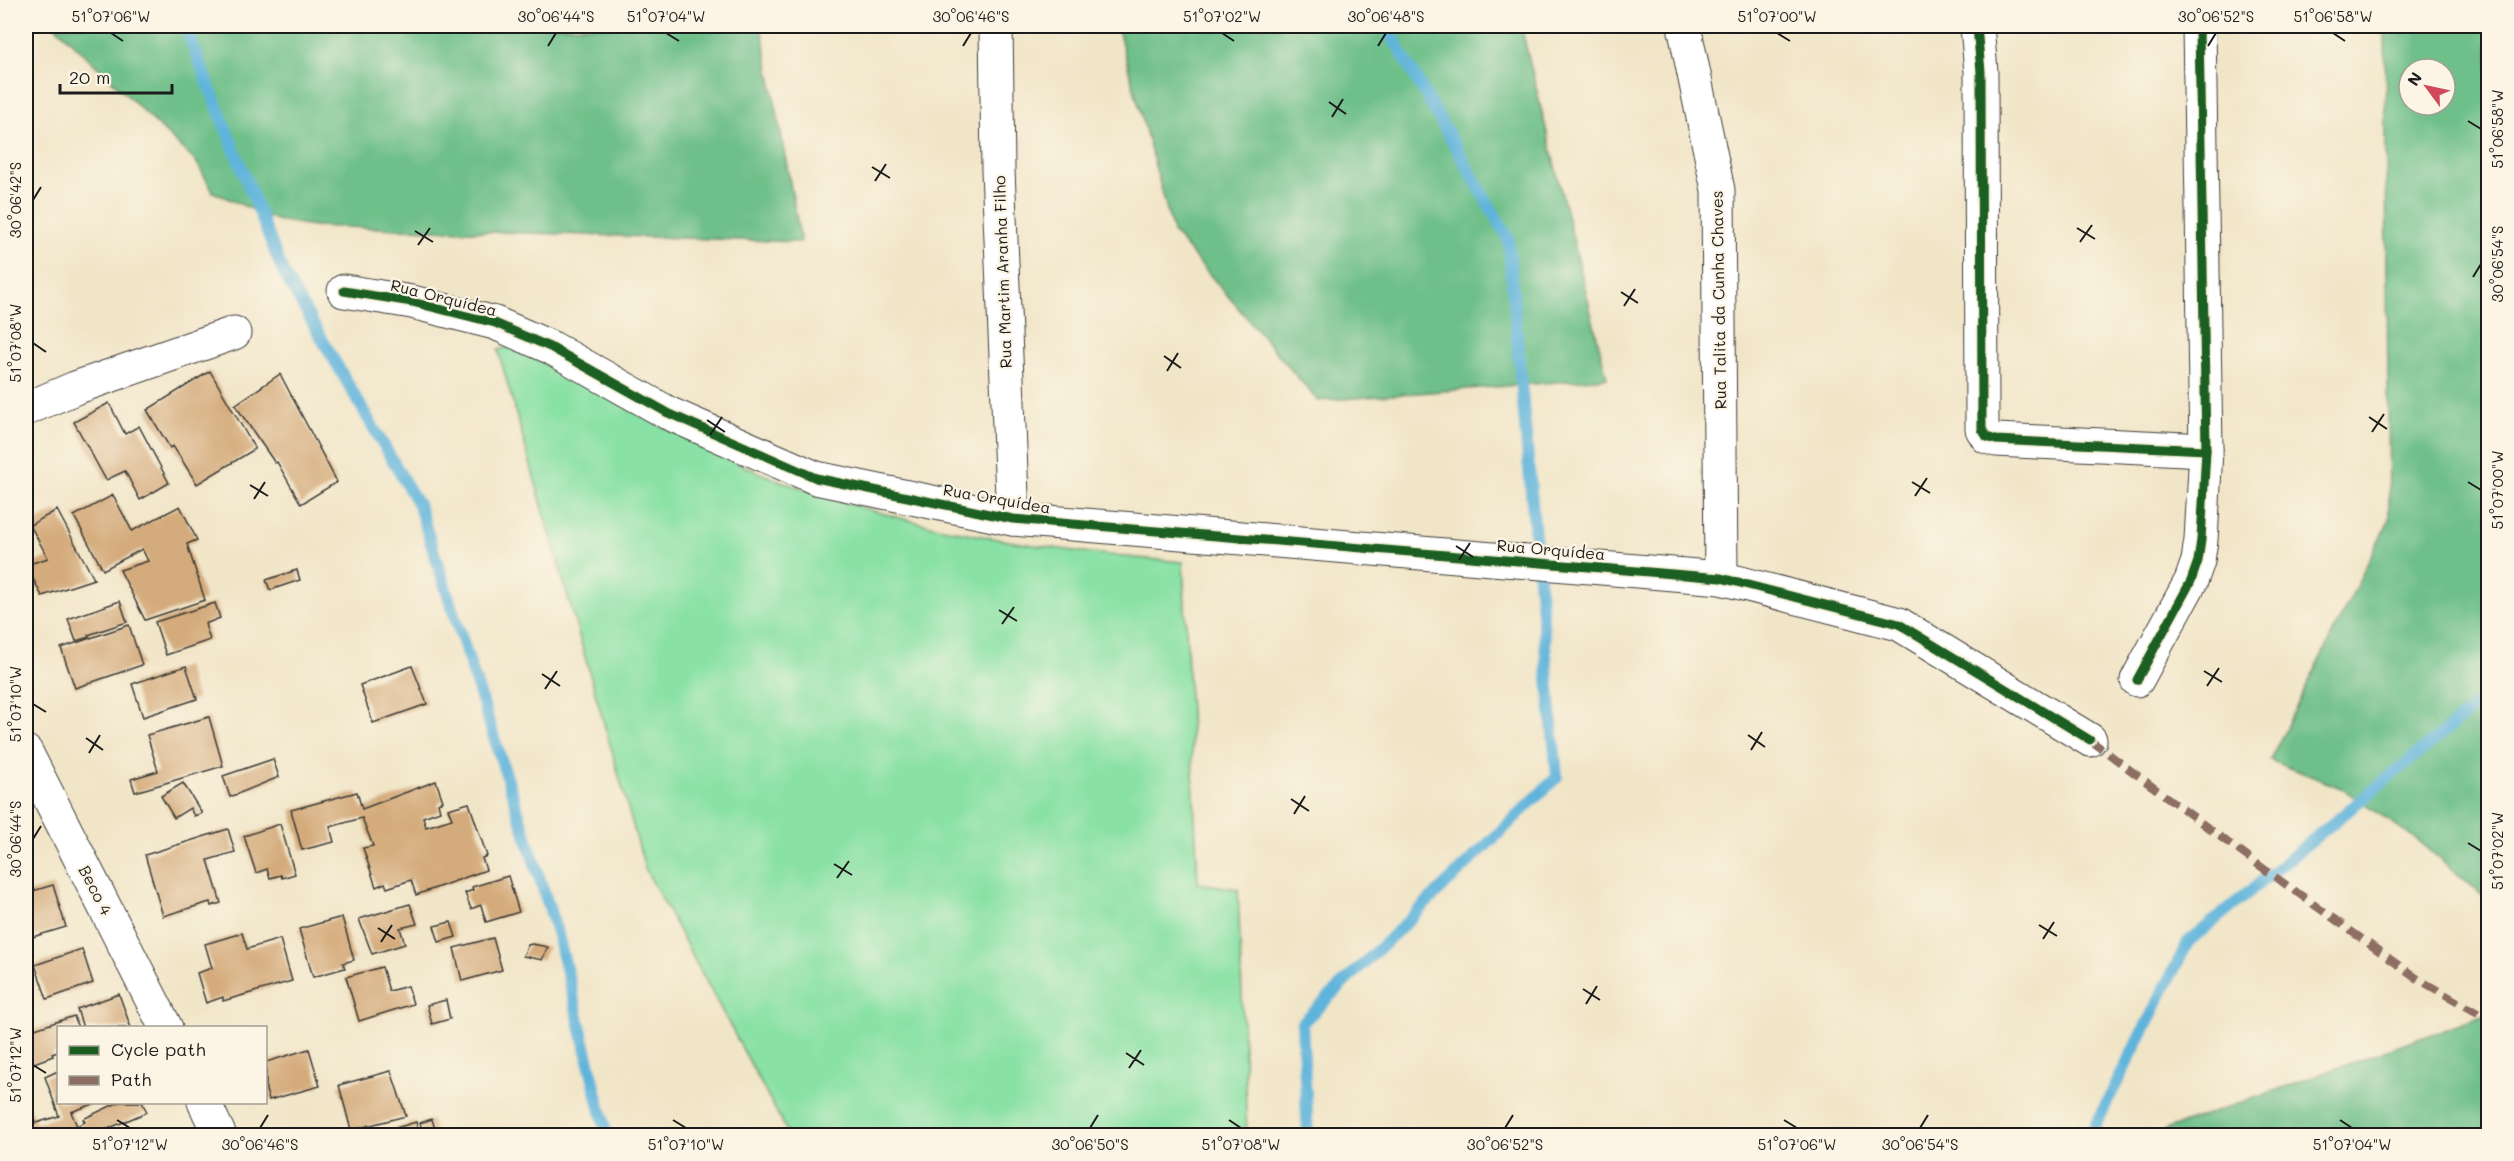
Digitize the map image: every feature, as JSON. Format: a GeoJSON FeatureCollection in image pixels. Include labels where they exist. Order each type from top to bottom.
{"type":"FeatureCollection","features":[{"type":"Feature","properties":{"kind":"street","name":"Rua Martim Aranha Filho"},"geometry":{"type":"LineString","coordinates":[[996,26],[998,170],[1013,519]]}},
{"type":"Feature","properties":{"kind":"street","name":"Rua Talita da Cunha Chaves"},"geometry":{"type":"LineString","coordinates":[[1684,26],[1718,190],[1721,578]]}},
{"type":"Feature","properties":{"kind":"street"},"geometry":{"type":"LineString","coordinates":[[1977,26],[1981,72],[1982,429],[1987,437],[1996,440],[2206,450]]}},
{"type":"Feature","properties":{"kind":"street"},"geometry":{"type":"LineString","coordinates":[[2137,680],[2174,615],[2198,561],[2204,505],[2206,450],[2199,26]]}},
{"type":"Feature","properties":{"kind":"street","name":"Rua Orquídea"},"geometry":{"type":"LineString","coordinates":[[344,291],[411,302],[495,323],[552,348],[668,413],[816,478],[1013,519],[1721,578],[1899,624],[2090,740]]}},
{"type":"Feature","properties":{"kind":"street"},"geometry":{"type":"LineString","coordinates":[[26,409],[75,388],[234,333]]}},
{"type":"Feature","properties":{"kind":"street","name":"Beco 4"},"geometry":{"type":"LineString","coordinates":[[26,752],[165,1026]]}},
{"type":"Feature","properties":{"kind":"street"},"geometry":{"type":"LineString","coordinates":[[205,1104],[220,1136]]}},
{"type":"Feature","properties":{"kind":"green space"},"geometry":{"type":"Polygon","coordinates":[[[55,26],[761,26],[801,242],[313,226],[276,220],[213,192],[197,163],[55,26]]]}},
{"type":"Feature","properties":{"kind":"green space"},"geometry":{"type":"Polygon","coordinates":[[[1117,26],[1521,26],[1607,378],[1318,401],[1173,232],[1117,26]]]}},
{"type":"Feature","properties":{"kind":"green space"},"geometry":{"type":"Polygon","coordinates":[[[2385,26],[2488,26],[2488,900],[2419,841],[2341,788],[2270,760],[2389,520],[2385,26]]]}},
{"type":"Feature","properties":{"kind":"green space"},"geometry":{"type":"Polygon","coordinates":[[[514,346],[628,409],[728,459],[770,477],[830,498],[979,536],[1081,552],[1183,562],[1198,883],[1238,889],[1247,1135],[789,1135],[645,868],[498,350],[514,346]]]}},
{"type":"Feature","properties":{"kind":"green space"},"geometry":{"type":"Polygon","coordinates":[[[2488,1014],[2488,1135],[2151,1135],[2488,1014]]]}},
{"type":"Feature","properties":{"kind":"building"},"geometry":{"type":"Polygon","coordinates":[[[210,371],[255,449],[197,484],[173,446],[170,448],[147,410],[210,371]]]}},
{"type":"Feature","properties":{"kind":"building"},"geometry":{"type":"Polygon","coordinates":[[[280,374],[337,482],[301,504],[277,462],[275,463],[235,405],[280,374]]]}},
{"type":"Feature","properties":{"kind":"building"},"geometry":{"type":"Polygon","coordinates":[[[109,403],[125,434],[139,426],[169,483],[140,500],[125,471],[106,480],[74,422],[109,403]]]}},
{"type":"Feature","properties":{"kind":"building"},"geometry":{"type":"Polygon","coordinates":[[[113,495],[132,531],[180,506],[197,540],[187,544],[205,600],[145,620],[120,570],[148,561],[142,549],[103,570],[74,516],[113,495]]]}},
{"type":"Feature","properties":{"kind":"building"},"geometry":{"type":"Polygon","coordinates":[[[57,510],[94,579],[42,596],[26,565],[48,558],[30,525],[57,510]]]}},
{"type":"Feature","properties":{"kind":"building"},"geometry":{"type":"Polygon","coordinates":[[[297,570],[300,580],[270,590],[266,580],[297,570]]]}},
{"type":"Feature","properties":{"kind":"building"},"geometry":{"type":"Polygon","coordinates":[[[120,601],[127,622],[76,641],[68,619],[120,601]]]}},
{"type":"Feature","properties":{"kind":"building"},"geometry":{"type":"Polygon","coordinates":[[[215,603],[220,618],[205,624],[210,640],[166,655],[155,622],[215,603]]]}},
{"type":"Feature","properties":{"kind":"building"},"geometry":{"type":"Polygon","coordinates":[[[129,625],[142,665],[75,688],[61,648],[129,625]]]}},
{"type":"Feature","properties":{"kind":"building"},"geometry":{"type":"Polygon","coordinates":[[[186,666],[197,699],[143,717],[132,684],[186,666]]]}},
{"type":"Feature","properties":{"kind":"building"},"geometry":{"type":"Polygon","coordinates":[[[412,666],[427,704],[373,723],[360,685],[412,666]]]}},
{"type":"Feature","properties":{"kind":"building"},"geometry":{"type":"Polygon","coordinates":[[[209,717],[223,766],[135,792],[131,779],[158,771],[147,735],[209,717]]]}},
{"type":"Feature","properties":{"kind":"building"},"geometry":{"type":"Polygon","coordinates":[[[273,759],[279,777],[230,797],[223,776],[273,759]]]}},
{"type":"Feature","properties":{"kind":"building"},"geometry":{"type":"Polygon","coordinates":[[[436,781],[443,801],[438,803],[440,811],[423,817],[426,827],[452,819],[448,809],[469,803],[487,856],[482,858],[486,870],[416,895],[411,880],[387,888],[385,883],[376,887],[363,848],[373,846],[362,818],[330,827],[334,842],[302,850],[291,810],[357,792],[362,809],[436,781]]]}},
{"type":"Feature","properties":{"kind":"building"},"geometry":{"type":"Polygon","coordinates":[[[183,783],[202,813],[194,816],[190,808],[174,818],[161,796],[183,783]]]}},
{"type":"Feature","properties":{"kind":"building"},"geometry":{"type":"Polygon","coordinates":[[[280,824],[295,874],[282,878],[281,875],[270,878],[267,869],[256,873],[244,836],[280,824]]]}},
{"type":"Feature","properties":{"kind":"building"},"geometry":{"type":"Polygon","coordinates":[[[228,829],[235,852],[208,860],[221,903],[211,906],[210,902],[163,916],[145,855],[228,829]]]}},
{"type":"Feature","properties":{"kind":"building"},"geometry":{"type":"Polygon","coordinates":[[[508,876],[519,912],[486,922],[481,905],[471,909],[465,893],[473,890],[472,887],[508,876]]]}},
{"type":"Feature","properties":{"kind":"building"},"geometry":{"type":"Polygon","coordinates":[[[53,885],[66,927],[26,939],[26,893],[53,885]]]}},
{"type":"Feature","properties":{"kind":"building"},"geometry":{"type":"Polygon","coordinates":[[[410,904],[417,924],[400,928],[405,944],[372,954],[359,919],[410,904]]]}},
{"type":"Feature","properties":{"kind":"building"},"geometry":{"type":"Polygon","coordinates":[[[342,917],[354,960],[343,963],[345,968],[313,977],[299,929],[342,917]]]}},
{"type":"Feature","properties":{"kind":"building"},"geometry":{"type":"Polygon","coordinates":[[[451,922],[456,937],[439,942],[434,926],[451,922]]]}},
{"type":"Feature","properties":{"kind":"building"},"geometry":{"type":"Polygon","coordinates":[[[242,933],[247,949],[280,939],[292,981],[223,1001],[223,997],[206,1003],[197,973],[212,968],[205,944],[242,933]]]}},
{"type":"Feature","properties":{"kind":"building"},"geometry":{"type":"Polygon","coordinates":[[[493,938],[502,970],[462,981],[454,948],[493,938]]]}},
{"type":"Feature","properties":{"kind":"building"},"geometry":{"type":"Polygon","coordinates":[[[528,945],[548,947],[542,960],[523,956],[528,945]]]}},
{"type":"Feature","properties":{"kind":"building"},"geometry":{"type":"Polygon","coordinates":[[[82,949],[93,983],[47,999],[35,965],[82,949]]]}},
{"type":"Feature","properties":{"kind":"building"},"geometry":{"type":"Polygon","coordinates":[[[382,967],[389,991],[408,986],[413,1004],[359,1021],[346,977],[382,967]]]}},
{"type":"Feature","properties":{"kind":"building"},"geometry":{"type":"Polygon","coordinates":[[[26,968],[33,990],[26,993],[26,968]]]}},
{"type":"Feature","properties":{"kind":"building"},"geometry":{"type":"Polygon","coordinates":[[[119,994],[130,1026],[82,1026],[77,1009],[119,994]]]}},
{"type":"Feature","properties":{"kind":"building"},"geometry":{"type":"Polygon","coordinates":[[[446,1000],[450,1019],[432,1024],[427,1005],[446,1000]]]}},
{"type":"Feature","properties":{"kind":"building"},"geometry":{"type":"Polygon","coordinates":[[[74,1016],[77,1026],[57,1026],[57,1052],[26,1066],[26,1032],[74,1016]]]}},
{"type":"Feature","properties":{"kind":"building"},"geometry":{"type":"Polygon","coordinates":[[[309,1049],[320,1086],[269,1100],[267,1062],[309,1049]]]}},
{"type":"Feature","properties":{"kind":"building"},"geometry":{"type":"Polygon","coordinates":[[[57,1071],[57,1104],[93,1104],[71,1112],[77,1126],[85,1122],[83,1119],[115,1104],[143,1104],[147,1112],[91,1136],[26,1136],[26,1100],[36,1123],[59,1116],[45,1077],[57,1071]]]}},
{"type":"Feature","properties":{"kind":"building"},"geometry":{"type":"Polygon","coordinates":[[[391,1071],[406,1116],[351,1130],[339,1085],[391,1071]]]}},
{"type":"Feature","properties":{"kind":"building"},"geometry":{"type":"Polygon","coordinates":[[[432,1119],[437,1136],[369,1136],[416,1122],[418,1131],[422,1130],[420,1123],[432,1119]]]}},
{"type":"Feature","properties":{"kind":"waterway"},"geometry":{"type":"LineString","coordinates":[[185,26],[283,272],[419,506],[558,935],[607,1136]]}},
{"type":"Feature","properties":{"kind":"waterway"},"geometry":{"type":"LineString","coordinates":[[1308,1136],[1302,1023],[1557,777],[1508,238],[1386,26]]}},
{"type":"Feature","properties":{"kind":"waterway"},"geometry":{"type":"LineString","coordinates":[[2090,1136],[2188,942],[2488,696]]}},
{"type":"Feature","properties":{"kind":"marked path"},"geometry":{"type":"LineString","coordinates":[[2090,740],[2246,856],[2418,979],[2488,1019]]}},
{"type":"Feature","properties":{"kind":"cycle path"},"geometry":{"type":"LineString","coordinates":[[1977,26],[1981,72],[1982,429],[1987,437],[1996,440],[2206,450]]}},
{"type":"Feature","properties":{"kind":"cycle path"},"geometry":{"type":"LineString","coordinates":[[2137,680],[2191,581],[2198,561],[2201,540],[2206,450],[2199,26]]}},
{"type":"Feature","properties":{"kind":"cycle path"},"geometry":{"type":"LineString","coordinates":[[344,291],[412,302],[495,323],[552,348],[668,413],[816,478],[1013,519],[1721,578],[1899,624],[2090,740]]}}]}
